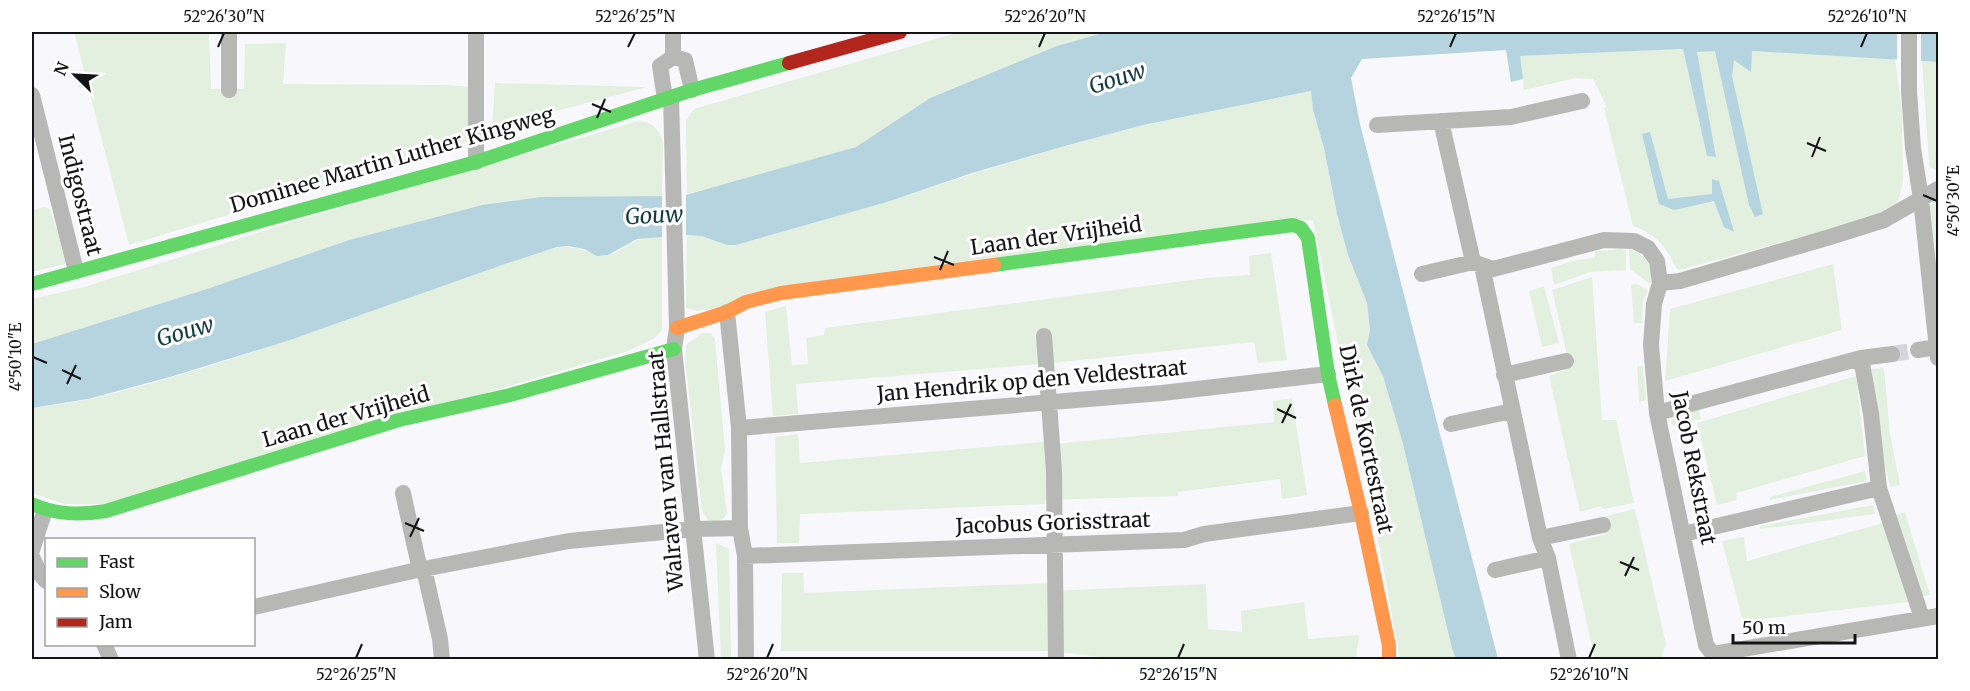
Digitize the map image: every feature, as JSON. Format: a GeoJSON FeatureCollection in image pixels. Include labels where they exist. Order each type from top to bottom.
{"type":"FeatureCollection","features":[{"type":"Feature","properties":{"kind":"street"},"geometry":{"type":"LineString","coordinates":[[229,32],[229,90]]}},
{"type":"Feature","properties":{"kind":"street"},"geometry":{"type":"LineString","coordinates":[[476,32],[476,162]]}},
{"type":"Feature","properties":{"kind":"street"},"geometry":{"type":"LineString","coordinates":[[674,32],[674,57],[685,60],[692,90]]}},
{"type":"Feature","properties":{"kind":"street","name":"Dominee Martin Luther Kingweg"},"geometry":{"type":"LineString","coordinates":[[32,284],[476,162],[692,90],[900,32]]}},
{"type":"Feature","properties":{"kind":"street"},"geometry":{"type":"LineString","coordinates":[[1910,32],[1909,91],[1913,148],[1938,353],[1918,350]]}},
{"type":"Feature","properties":{"kind":"street","name":"Walraven van Hallstraat"},"geometry":{"type":"LineString","coordinates":[[674,57],[660,66],[668,98],[674,165],[677,328],[674,349],[695,529],[707,660]]}},
{"type":"Feature","properties":{"kind":"street","name":"Indigostraat"},"geometry":{"type":"LineString","coordinates":[[32,95],[76,271]]}},
{"type":"Feature","properties":{"kind":"street"},"geometry":{"type":"LineString","coordinates":[[1377,125],[1510,117],[1582,101]]}},
{"type":"Feature","properties":{"kind":"street"},"geometry":{"type":"LineString","coordinates":[[1441,121],[1504,375],[1540,538],[1548,558],[1569,660]]}},
{"type":"Feature","properties":{"kind":"street"},"geometry":{"type":"LineString","coordinates":[[1660,283],[1680,281],[1884,219],[1938,189]]}},
{"type":"Feature","properties":{"kind":"street","name":"Laan der Vrijheid"},"geometry":{"type":"LineString","coordinates":[[677,328],[727,312],[746,302],[793,291],[1293,225],[1301,228]]}},
{"type":"Feature","properties":{"kind":"street","name":"Dirk de Kortestraat"},"geometry":{"type":"LineString","coordinates":[[1301,228],[1308,238],[1328,374],[1361,513],[1389,646],[1389,660]]}},
{"type":"Feature","properties":{"kind":"street","name":"Jacob Rekstraat"},"geometry":{"type":"LineString","coordinates":[[1422,274],[1477,264],[1493,269],[1543,258],[1604,240],[1634,241],[1648,248],[1657,261],[1660,283],[1654,304],[1651,345],[1657,413],[1706,645],[1714,657]]}},
{"type":"Feature","properties":{"kind":"street"},"geometry":{"type":"LineString","coordinates":[[727,312],[739,428],[740,528],[745,556],[746,660]]}},
{"type":"Feature","properties":{"kind":"street"},"geometry":{"type":"LineString","coordinates":[[1044,336],[1054,473],[1056,660]]}},
{"type":"Feature","properties":{"kind":"street","name":"Laan der Vrijheid"},"geometry":{"type":"LineString","coordinates":[[38,507],[80,515],[106,511],[399,420],[510,396],[674,349]]}},
{"type":"Feature","properties":{"kind":"street"},"geometry":{"type":"LineString","coordinates":[[1657,413],[1861,358],[1892,354]]}},
{"type":"Feature","properties":{"kind":"street"},"geometry":{"type":"LineString","coordinates":[[1714,657],[1766,644],[1893,625],[1930,617],[1879,488],[1861,358]]}},
{"type":"Feature","properties":{"kind":"street"},"geometry":{"type":"LineString","coordinates":[[1504,375],[1566,361]]}},
{"type":"Feature","properties":{"kind":"street","name":"Jan Hendrik op den Veldestraat"},"geometry":{"type":"LineString","coordinates":[[739,428],[1162,393],[1328,374]]}},
{"type":"Feature","properties":{"kind":"street"},"geometry":{"type":"LineString","coordinates":[[1451,424],[1512,411]]}},
{"type":"Feature","properties":{"kind":"street"},"geometry":{"type":"LineString","coordinates":[[1683,534],[1879,488]]}},
{"type":"Feature","properties":{"kind":"street"},"geometry":{"type":"LineString","coordinates":[[403,493],[440,639],[442,660]]}},
{"type":"Feature","properties":{"kind":"street"},"geometry":{"type":"LineString","coordinates":[[32,550],[38,507]]}},
{"type":"Feature","properties":{"kind":"street","name":"Jacobus Gorisstraat"},"geometry":{"type":"LineString","coordinates":[[745,556],[1184,540],[1204,534],[1361,513]]}},
{"type":"Feature","properties":{"kind":"street"},"geometry":{"type":"LineString","coordinates":[[1540,538],[1603,525]]}},
{"type":"Feature","properties":{"kind":"street"},"geometry":{"type":"LineString","coordinates":[[255,607],[422,570],[569,542],[695,529],[740,528]]}},
{"type":"Feature","properties":{"kind":"street"},"geometry":{"type":"LineString","coordinates":[[32,557],[45,580]]}},
{"type":"Feature","properties":{"kind":"street"},"geometry":{"type":"LineString","coordinates":[[1495,570],[1548,558]]}},
{"type":"Feature","properties":{"kind":"green space"},"geometry":{"type":"Polygon","coordinates":[[[74,32],[209,32],[211,89],[244,89],[245,44],[286,43],[283,84],[471,87],[473,140],[129,245],[74,32]]]}},
{"type":"Feature","properties":{"kind":"green space"},"geometry":{"type":"Polygon","coordinates":[[[464,32],[464,34],[292,33],[464,32]]]}},
{"type":"Feature","properties":{"kind":"green space"},"geometry":{"type":"Polygon","coordinates":[[[960,32],[1106,32],[1057,46],[930,98],[856,147],[687,194],[686,121],[694,109],[960,32]]]}},
{"type":"Feature","properties":{"kind":"green space"},"geometry":{"type":"Polygon","coordinates":[[[1683,49],[1707,156],[1715,157],[1697,51],[1752,51],[1895,59],[1902,110],[1903,180],[1899,199],[1893,209],[1882,215],[1679,270],[1657,240],[1633,226],[1604,108],[1607,107],[1593,79],[1576,78],[1524,90],[1519,56],[1683,49]]]}},
{"type":"Feature","properties":{"kind":"green space"},"geometry":{"type":"Polygon","coordinates":[[[1922,61],[1938,62],[1938,171],[1931,168],[1929,163],[1922,61]]]}},
{"type":"Feature","properties":{"kind":"green space"},"geometry":{"type":"Polygon","coordinates":[[[495,83],[647,87],[492,128],[495,83]]]}},
{"type":"Feature","properties":{"kind":"green space"},"geometry":{"type":"Polygon","coordinates":[[[1311,91],[1313,110],[1324,148],[1337,214],[1348,255],[1367,303],[1370,330],[1368,345],[1383,376],[1403,444],[1456,659],[1400,659],[1313,220],[697,311],[686,308],[687,235],[736,245],[887,202],[1065,146],[1143,125],[1311,91]]]}},
{"type":"Feature","properties":{"kind":"green space"},"geometry":{"type":"Polygon","coordinates":[[[639,121],[649,123],[655,128],[663,143],[662,197],[541,197],[482,205],[349,240],[210,288],[32,344],[32,299],[84,287],[309,217],[639,121]]]}},
{"type":"Feature","properties":{"kind":"green space"},"geometry":{"type":"Polygon","coordinates":[[[1938,196],[1938,273],[1930,206],[1938,196]]]}},
{"type":"Feature","properties":{"kind":"green space"},"geometry":{"type":"Polygon","coordinates":[[[44,207],[50,209],[69,263],[32,272],[32,210],[44,207]]]}},
{"type":"Feature","properties":{"kind":"green space"},"geometry":{"type":"Polygon","coordinates":[[[649,237],[662,237],[662,330],[655,338],[628,351],[111,504],[64,504],[32,493],[32,408],[90,399],[206,367],[536,253],[571,247],[603,256],[649,237]]]}},
{"type":"Feature","properties":{"kind":"green space"},"geometry":{"type":"Polygon","coordinates":[[[1629,248],[1647,261],[1653,282],[1649,283],[1630,269],[1629,248]]]}},
{"type":"Feature","properties":{"kind":"green space"},"geometry":{"type":"Polygon","coordinates":[[[1626,250],[1626,270],[1590,272],[1554,285],[1551,268],[1576,260],[1595,258],[1595,251],[1626,250]]]}},
{"type":"Feature","properties":{"kind":"green space"},"geometry":{"type":"Polygon","coordinates":[[[1271,253],[1287,360],[1258,363],[1254,342],[1042,364],[796,384],[798,414],[773,416],[765,312],[786,306],[792,365],[808,364],[806,338],[824,335],[825,328],[1206,278],[1250,275],[1249,256],[1271,253]]]}},
{"type":"Feature","properties":{"kind":"green space"},"geometry":{"type":"Polygon","coordinates":[[[1833,264],[1842,330],[1665,381],[1670,309],[1833,264]]]}},
{"type":"Feature","properties":{"kind":"green space"},"geometry":{"type":"Polygon","coordinates":[[[1592,277],[1602,420],[1616,420],[1634,503],[1603,509],[1601,506],[1580,512],[1549,376],[1570,368],[1552,290],[1592,277]]]}},
{"type":"Feature","properties":{"kind":"green space"},"geometry":{"type":"Polygon","coordinates":[[[1634,284],[1648,291],[1643,301],[1642,323],[1634,323],[1631,285],[1634,284]]]}},
{"type":"Feature","properties":{"kind":"green space"},"geometry":{"type":"Polygon","coordinates":[[[1544,286],[1559,343],[1542,347],[1529,291],[1544,286]]]}},
{"type":"Feature","properties":{"kind":"green space"},"geometry":{"type":"Polygon","coordinates":[[[702,333],[711,333],[715,340],[725,450],[721,469],[727,513],[718,521],[709,521],[702,511],[685,358],[686,345],[702,333]]]}},
{"type":"Feature","properties":{"kind":"green space"},"geometry":{"type":"Polygon","coordinates":[[[1637,366],[1643,366],[1646,400],[1639,402],[1637,366]]]}},
{"type":"Feature","properties":{"kind":"green space"},"geometry":{"type":"Polygon","coordinates":[[[1884,368],[1890,434],[1900,485],[1890,487],[1879,437],[1871,369],[1884,368]]]}},
{"type":"Feature","properties":{"kind":"green space"},"geometry":{"type":"Polygon","coordinates":[[[1856,376],[1865,456],[1736,493],[1737,500],[1717,505],[1697,423],[1856,376]]]}},
{"type":"Feature","properties":{"kind":"green space"},"geometry":{"type":"Polygon","coordinates":[[[1292,398],[1307,495],[1282,499],[1280,479],[1178,492],[1178,496],[1045,500],[1045,504],[800,514],[799,543],[777,543],[775,437],[798,434],[800,463],[1055,441],[1055,444],[1274,422],[1273,401],[1292,398]]]}},
{"type":"Feature","properties":{"kind":"green space"},"geometry":{"type":"Polygon","coordinates":[[[1699,410],[1701,419],[1672,426],[1673,418],[1699,410]]]}},
{"type":"Feature","properties":{"kind":"green space"},"geometry":{"type":"Polygon","coordinates":[[[1865,471],[1867,481],[1770,500],[1770,497],[1865,471]]]}},
{"type":"Feature","properties":{"kind":"green space"},"geometry":{"type":"Polygon","coordinates":[[[1873,505],[1875,514],[1760,529],[1760,526],[1873,505]]]}},
{"type":"Feature","properties":{"kind":"green space"},"geometry":{"type":"Polygon","coordinates":[[[1635,509],[1666,644],[1661,659],[1595,659],[1569,544],[1606,534],[1603,517],[1635,509]]]}},
{"type":"Feature","properties":{"kind":"green space"},"geometry":{"type":"Polygon","coordinates":[[[1905,512],[1930,595],[1919,597],[1895,515],[1905,512]]]}},
{"type":"Feature","properties":{"kind":"green space"},"geometry":{"type":"Polygon","coordinates":[[[1883,523],[1909,602],[1743,621],[1722,541],[1744,537],[1747,561],[1883,523]]]}},
{"type":"Feature","properties":{"kind":"green space"},"geometry":{"type":"Polygon","coordinates":[[[716,543],[729,549],[731,659],[721,659],[716,543]]]}},
{"type":"Feature","properties":{"kind":"green space"},"geometry":{"type":"Polygon","coordinates":[[[782,573],[803,573],[804,593],[1052,583],[1052,591],[1206,584],[1208,629],[1242,632],[1241,611],[1304,602],[1308,639],[1359,635],[1356,660],[1126,660],[1050,651],[781,651],[782,573]]]}},
{"type":"Feature","properties":{"kind":"water","name":"Gouw"},"geometry":{"type":"Polygon","coordinates":[[[1106,32],[1938,32],[1938,62],[1752,51],[1751,72],[1734,60],[1732,76],[1763,214],[1755,217],[1749,205],[1715,51],[1697,52],[1716,157],[1707,156],[1683,49],[1520,56],[1523,79],[1511,82],[1506,50],[1362,59],[1351,78],[1360,124],[1498,659],[1456,659],[1452,648],[1403,444],[1383,376],[1367,345],[1370,330],[1367,303],[1348,255],[1337,214],[1324,148],[1313,110],[1311,91],[1143,125],[972,173],[887,202],[736,245],[727,245],[701,236],[687,235],[637,239],[608,255],[597,256],[584,249],[568,246],[557,247],[287,341],[170,377],[88,399],[32,408],[32,344],[210,288],[349,240],[482,205],[541,197],[682,196],[856,147],[930,98],[1057,46],[1106,32]]]}},
{"type":"Feature","properties":{"kind":"water"},"geometry":{"type":"Polygon","coordinates":[[[1650,132],[1668,199],[1712,194],[1712,179],[1719,181],[1734,232],[1724,227],[1714,201],[1674,210],[1659,204],[1642,134],[1650,132]]]}},
{"type":"Feature","properties":{"kind":"pier"},"geometry":{"type":"Polygon","coordinates":[[[1897,32],[1921,32],[1921,64],[1897,62],[1897,32]]]}},
{"type":"Feature","properties":{"kind":"pier"},"geometry":{"type":"Polygon","coordinates":[[[686,191],[686,238],[662,240],[662,194],[686,191]]]}},
{"type":"Feature","properties":{"kind":"tunnel"},"geometry":{"type":"LineString","coordinates":[[1892,354],[1918,350]]}},
{"type":"Feature","properties":{"kind":"traffic: fast"},"geometry":{"type":"LineString","coordinates":[[32,284],[476,162],[692,90],[789,63]]}},
{"type":"Feature","properties":{"kind":"traffic: fast"},"geometry":{"type":"LineString","coordinates":[[994,265],[1293,225],[1301,228],[1308,238],[1328,374],[1335,405]]}},
{"type":"Feature","properties":{"kind":"traffic: fast"},"geometry":{"type":"LineString","coordinates":[[32,504],[68,513],[106,511],[399,420],[510,395],[674,349]]}},
{"type":"Feature","properties":{"kind":"traffic: slow"},"geometry":{"type":"LineString","coordinates":[[677,328],[727,312],[746,302],[781,293],[994,265]]}},
{"type":"Feature","properties":{"kind":"traffic: slow"},"geometry":{"type":"LineString","coordinates":[[1335,405],[1361,513],[1389,646],[1389,660]]}},
{"type":"Feature","properties":{"kind":"traffic: jam"},"geometry":{"type":"LineString","coordinates":[[789,63],[900,32]]}}]}
